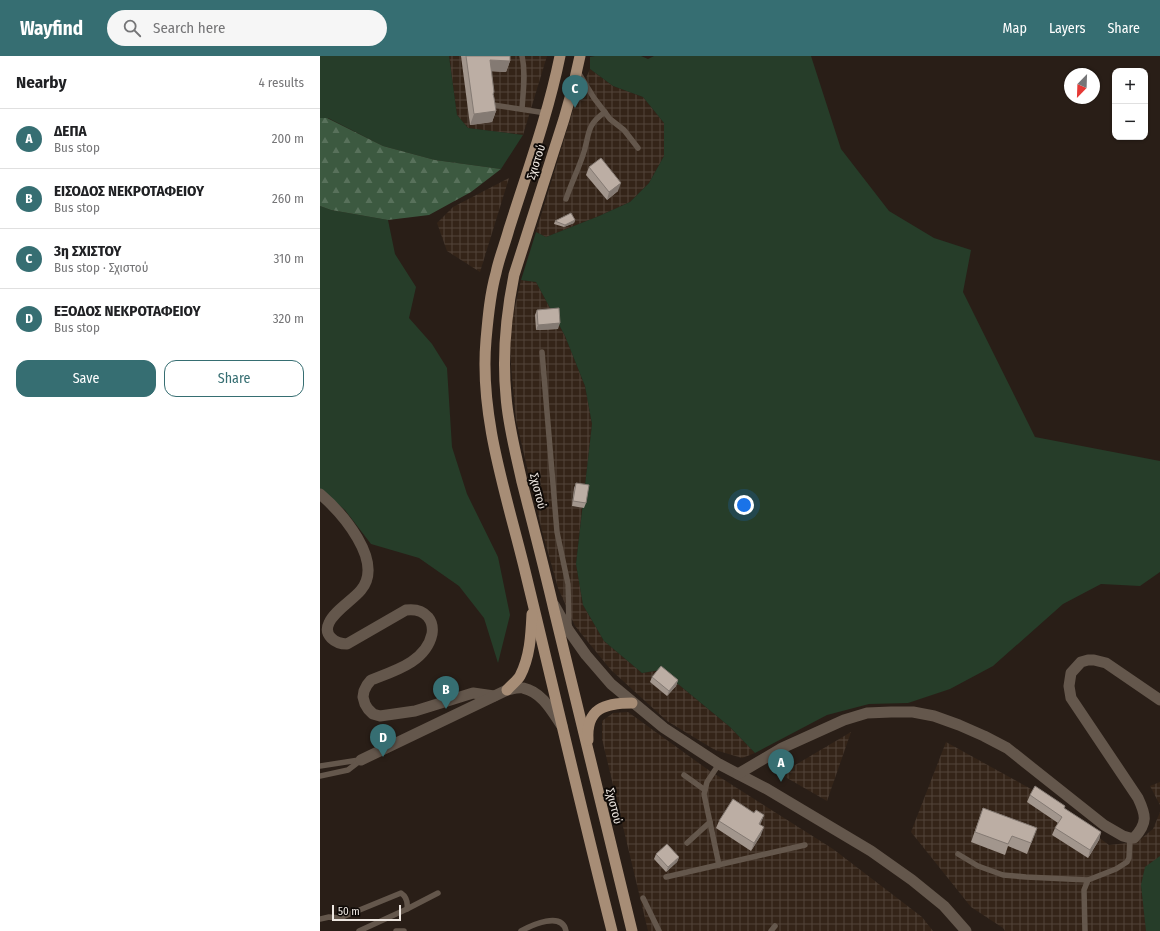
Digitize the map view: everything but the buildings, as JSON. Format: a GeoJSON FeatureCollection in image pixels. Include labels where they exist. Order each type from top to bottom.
{"type":"FeatureCollection","features":[{"type":"Feature","properties":{"kind":"main road","name":"Σχιστού"},"geometry":{"type":"LineString","coordinates":[[560,56],[546,113],[496,272],[490,302],[486,343],[485,364],[487,401],[491,430],[612,931]]}},
{"type":"Feature","properties":{"kind":"main road","name":"Σχιστού"},"geometry":{"type":"LineString","coordinates":[[580,56],[564,120],[514,276],[510,294],[504,367],[510,426],[632,931]]}},
{"type":"Feature","properties":{"kind":"main road"},"geometry":{"type":"LineString","coordinates":[[507,690],[520,676],[527,655],[530,643],[533,604]]}},
{"type":"Feature","properties":{"kind":"main road"},"geometry":{"type":"LineString","coordinates":[[589,757],[588,736],[590,720],[595,713],[605,706],[620,703],[632,703]]}},
{"type":"Feature","properties":{"kind":"street"},"geometry":{"type":"LineString","coordinates":[[320,494],[340,513],[356,537],[365,554],[368,571],[362,590],[330,620],[327,630],[332,639],[341,644],[346,644],[406,610],[412,609],[424,613],[429,617],[432,623],[433,630],[430,643],[420,655],[408,664],[371,680],[367,685],[363,697],[364,704],[368,709],[374,714],[380,716],[389,716],[415,711],[473,693],[494,696]]}},
{"type":"Feature","properties":{"kind":"street"},"geometry":{"type":"LineString","coordinates":[[551,599],[569,631],[586,655],[606,678],[632,703],[664,728],[719,764],[767,789],[871,851],[912,880],[944,906],[966,931]]}},
{"type":"Feature","properties":{"kind":"street"},"geometry":{"type":"LineString","coordinates":[[738,774],[782,748],[844,720],[867,714],[913,712],[934,716],[959,725],[1007,748],[1104,825],[1123,836],[1134,838],[1143,827],[1145,819],[1144,811],[1138,798],[1071,698],[1069,686],[1071,673],[1081,662],[1088,660],[1106,663],[1160,700]]}},
{"type":"Feature","properties":{"kind":"street"},"geometry":{"type":"LineString","coordinates":[[361,760],[507,690],[522,688],[534,693],[548,705],[562,726]]}},
{"type":"Feature","properties":{"kind":"lane"},"geometry":{"type":"LineString","coordinates":[[522,56],[524,63],[524,84],[522,110]]}},
{"type":"Feature","properties":{"kind":"lane"},"geometry":{"type":"LineString","coordinates":[[577,70],[585,85],[610,119],[624,130],[638,148]]}},
{"type":"Feature","properties":{"kind":"lane"},"geometry":{"type":"LineString","coordinates":[[493,105],[546,113]]}},
{"type":"Feature","properties":{"kind":"lane"},"geometry":{"type":"LineString","coordinates":[[566,199],[583,154],[588,132],[595,119],[605,112]]}},
{"type":"Feature","properties":{"kind":"lane"},"geometry":{"type":"LineString","coordinates":[[542,352],[557,532],[568,584],[569,631]]}},
{"type":"Feature","properties":{"kind":"lane"},"geometry":{"type":"LineString","coordinates":[[320,766],[361,760]]}},
{"type":"Feature","properties":{"kind":"lane"},"geometry":{"type":"LineString","coordinates":[[320,776],[348,770],[361,760]]}},
{"type":"Feature","properties":{"kind":"lane"},"geometry":{"type":"LineString","coordinates":[[719,764],[707,782],[704,794],[719,864]]}},
{"type":"Feature","properties":{"kind":"lane"},"geometry":{"type":"LineString","coordinates":[[684,775],[706,790]]}},
{"type":"Feature","properties":{"kind":"lane"},"geometry":{"type":"LineString","coordinates":[[687,843],[710,822]]}},
{"type":"Feature","properties":{"kind":"lane"},"geometry":{"type":"LineString","coordinates":[[958,854],[978,866],[1003,875],[1088,880],[1116,869],[1127,862],[1129,858],[1130,838]]}},
{"type":"Feature","properties":{"kind":"lane"},"geometry":{"type":"LineString","coordinates":[[666,876],[806,845]]}},
{"type":"Feature","properties":{"kind":"lane"},"geometry":{"type":"LineString","coordinates":[[1085,931],[1084,890],[1088,880]]}},
{"type":"Feature","properties":{"kind":"lane"},"geometry":{"type":"LineString","coordinates":[[320,919],[329,917],[340,918],[401,893],[405,896],[408,903],[407,909]]}},
{"type":"Feature","properties":{"kind":"lane"},"geometry":{"type":"LineString","coordinates":[[359,931],[438,893]]}},
{"type":"Feature","properties":{"kind":"lane"},"geometry":{"type":"LineString","coordinates":[[643,898],[659,931]]}},
{"type":"Feature","properties":{"kind":"lane"},"geometry":{"type":"LineString","coordinates":[[521,931],[551,920],[559,922],[565,927],[566,931]]}},
{"type":"Feature","properties":{"kind":"lane"},"geometry":{"type":"LineString","coordinates":[[396,931],[404,931]]}},
{"type":"Feature","properties":{"kind":"shaded area"},"geometry":{"type":"Polygon","coordinates":[[[449,56],[547,56],[523,135],[468,128],[457,115],[449,56]]]}},
{"type":"Feature","properties":{"kind":"shaded area"},"geometry":{"type":"Polygon","coordinates":[[[590,69],[613,86],[643,97],[664,123],[664,156],[649,183],[630,202],[546,237],[536,232],[576,100],[590,69]]]}},
{"type":"Feature","properties":{"kind":"shaded area"},"geometry":{"type":"Polygon","coordinates":[[[509,178],[480,272],[447,251],[437,223],[453,207],[509,178]]]}},
{"type":"Feature","properties":{"kind":"shaded area"},"geometry":{"type":"Polygon","coordinates":[[[521,280],[536,282],[565,336],[585,386],[592,424],[576,563],[583,605],[604,641],[642,673],[661,670],[730,727],[755,753],[742,758],[715,750],[667,721],[611,670],[575,626],[558,588],[542,531],[516,420],[511,366],[511,324],[521,280]]]}},
{"type":"Feature","properties":{"kind":"shaded area"},"geometry":{"type":"Polygon","coordinates":[[[628,712],[707,769],[833,849],[922,917],[933,931],[648,931],[602,739],[602,721],[613,713],[628,712]]]}},
{"type":"Feature","properties":{"kind":"shaded area"},"geometry":{"type":"Polygon","coordinates":[[[851,732],[827,801],[780,774],[851,732]]]}},
{"type":"Feature","properties":{"kind":"shaded area"},"geometry":{"type":"Polygon","coordinates":[[[946,742],[1040,794],[1109,845],[1137,842],[1153,829],[1160,812],[1160,857],[1148,931],[1005,931],[1003,928],[971,907],[911,832],[946,742]]]}},
{"type":"Feature","properties":{"kind":"shaded area"},"geometry":{"type":"Polygon","coordinates":[[[1160,782],[1160,805],[1150,786],[1160,782]]]}},
{"type":"Feature","properties":{"kind":"green space"},"geometry":{"type":"Polygon","coordinates":[[[320,56],[449,56],[457,115],[468,128],[523,135],[501,169],[435,160],[383,146],[328,118],[320,118],[320,56]]]}},
{"type":"Feature","properties":{"kind":"green space"},"geometry":{"type":"Polygon","coordinates":[[[641,56],[648,59],[654,56],[811,56],[841,149],[889,211],[934,238],[971,250],[963,292],[1035,437],[1160,461],[1160,572],[1140,586],[1101,584],[1063,604],[993,666],[950,689],[908,703],[869,704],[827,715],[755,753],[730,727],[661,670],[642,673],[604,641],[583,605],[576,564],[592,424],[585,386],[565,336],[536,282],[521,280],[536,232],[546,237],[630,202],[649,183],[664,156],[664,123],[643,97],[613,86],[590,69],[590,57],[641,56]]]}},
{"type":"Feature","properties":{"kind":"green space"},"geometry":{"type":"Polygon","coordinates":[[[320,118],[327,118],[383,146],[435,160],[501,169],[471,192],[429,215],[388,220],[331,210],[320,206],[320,118]]]}},
{"type":"Feature","properties":{"kind":"green space"},"geometry":{"type":"Polygon","coordinates":[[[320,206],[331,210],[388,220],[395,254],[416,287],[409,318],[432,344],[447,368],[452,447],[467,494],[498,557],[510,615],[498,663],[484,618],[459,586],[419,558],[371,544],[345,510],[320,489],[320,206]]]}},
{"type":"Feature","properties":{"kind":"green space"},"geometry":{"type":"Polygon","coordinates":[[[1160,856],[1160,931],[1146,931],[1141,885],[1145,867],[1160,856]]]}},
{"type":"Feature","properties":{"kind":"place","name":"3η ΣΧΙΣΤΟΥ"},"geometry":{"type":"Point","coordinates":[575,108]}},
{"type":"Feature","properties":{"kind":"place","name":"ΕΙΣΟΔΟΣ ΝΕΚΡΟΤΑΦΕΙΟΥ"},"geometry":{"type":"Point","coordinates":[446,709]}},
{"type":"Feature","properties":{"kind":"place","name":"ΕΞΟΔΟΣ ΝΕΚΡΟΤΑΦΕΙΟΥ"},"geometry":{"type":"Point","coordinates":[383,757]}},
{"type":"Feature","properties":{"kind":"place","name":"ΔΕΠΑ"},"geometry":{"type":"Point","coordinates":[781,782]}}]}
